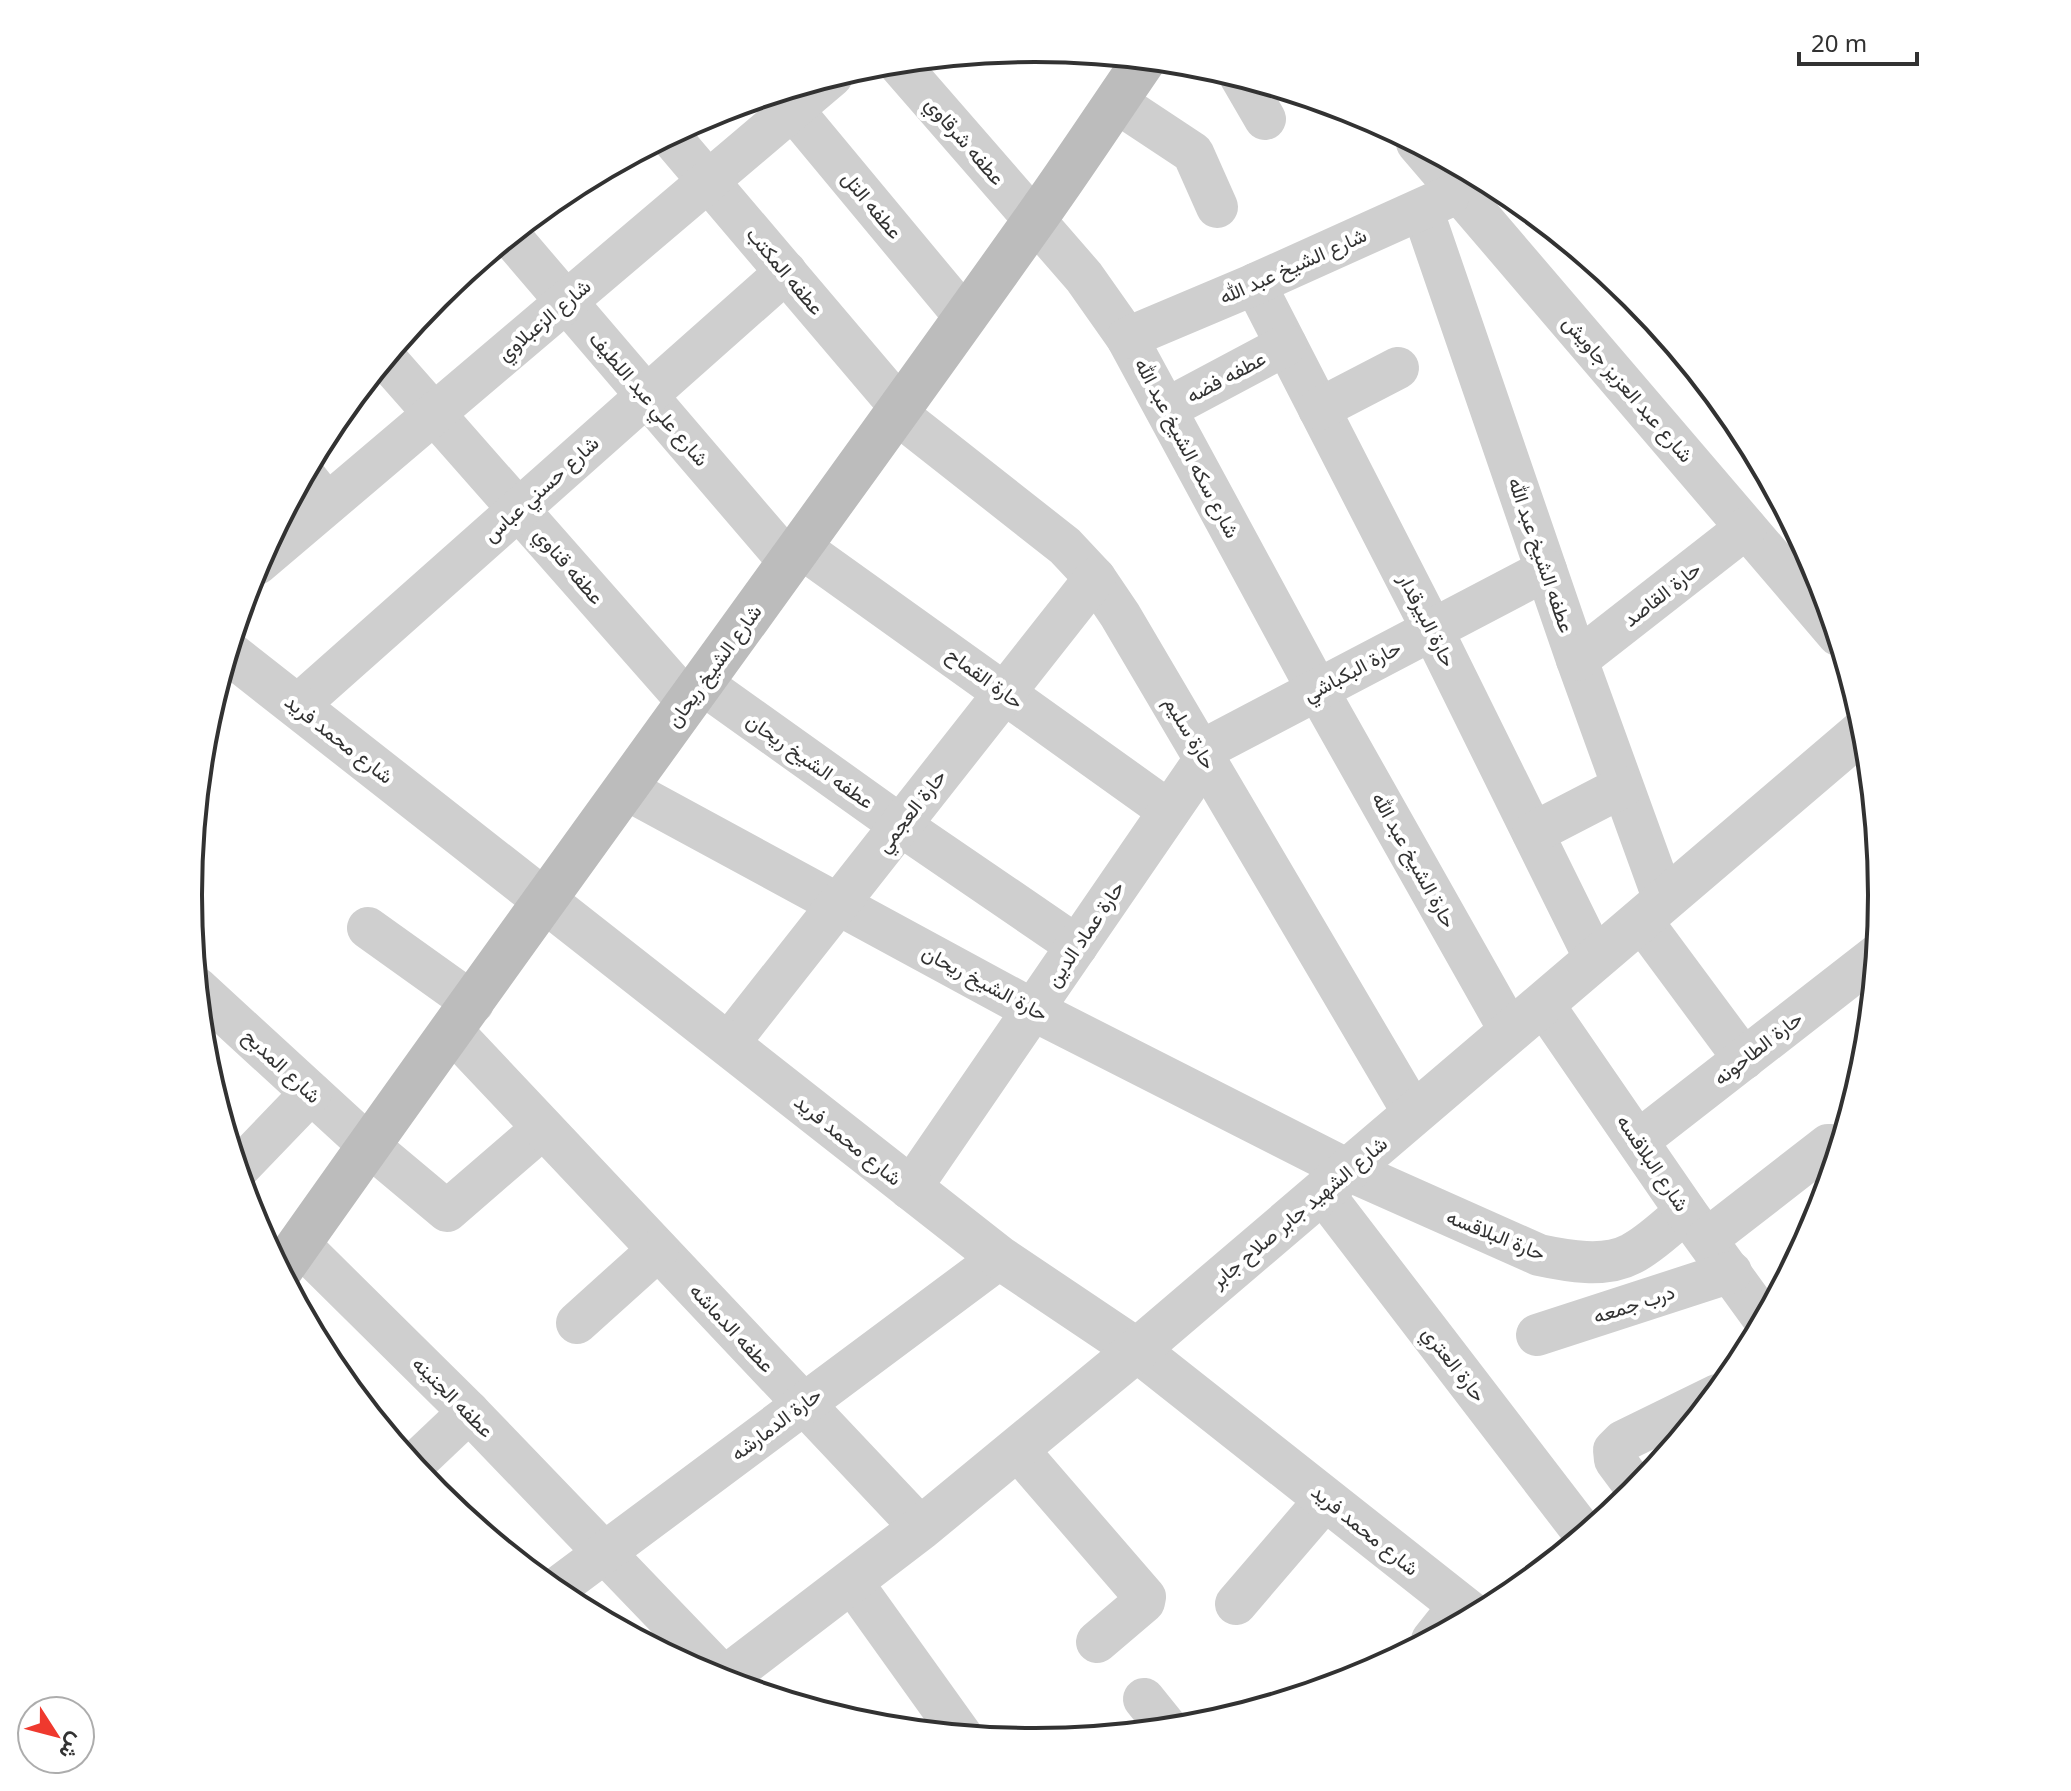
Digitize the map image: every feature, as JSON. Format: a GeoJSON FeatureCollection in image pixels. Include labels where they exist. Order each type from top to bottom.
{"type":"FeatureCollection","features":[{"type":"Feature","properties":{"kind":"main road","name":"شارع الشيخ ريحان"},"geometry":{"type":"LineString","coordinates":[[289,1258],[367,1144],[462,1017],[1034,221],[1138,68]]}},
{"type":"Feature","properties":{"kind":"street","name":"عطفه شرقاوي"},"geometry":{"type":"LineString","coordinates":[[906,72],[1034,221]]}},
{"type":"Feature","properties":{"kind":"street"},"geometry":{"type":"LineString","coordinates":[[1248,89],[1265,119]]}},
{"type":"Feature","properties":{"kind":"street","name":"شارع الزعبلاوي"},"geometry":{"type":"LineString","coordinates":[[292,519],[315,490],[434,413],[708,182],[785,101]]}},
{"type":"Feature","properties":{"kind":"street","name":"عطفه التل"},"geometry":{"type":"LineString","coordinates":[[785,101],[965,317]]}},
{"type":"Feature","properties":{"kind":"street"},"geometry":{"type":"LineString","coordinates":[[1116,102],[1193,153],[1217,207]]}},
{"type":"Feature","properties":{"kind":"street","name":"عطفه المكتب"},"geometry":{"type":"LineString","coordinates":[[676,144],[898,410]]}},
{"type":"Feature","properties":{"kind":"street","name":"شارع عبد العزيز جاويش"},"geometry":{"type":"LineString","coordinates":[[1423,158],[1440,200],[1746,528],[1820,614]]}},
{"type":"Feature","properties":{"kind":"street","name":"شارع الشيخ عبد الله"},"geometry":{"type":"LineString","coordinates":[[1127,338],[1440,200]]}},
{"type":"Feature","properties":{"kind":"street","name":"عطفه الشيخ عبد الله"},"geometry":{"type":"LineString","coordinates":[[1440,200],[1546,570],[1622,787],[1653,910],[1744,1059]]}},
{"type":"Feature","properties":{"kind":"street","name":"شارع سكه الشيخ عبد الله"},"geometry":{"type":"LineString","coordinates":[[1034,221],[1084,277],[1127,338],[1317,689]]}},
{"type":"Feature","properties":{"kind":"street","name":"شارع علي عبد اللطيف"},"geometry":{"type":"LineString","coordinates":[[517,244],[647,396],[794,554]]}},
{"type":"Feature","properties":{"kind":"street","name":"شارع حسني عباس"},"geometry":{"type":"LineString","coordinates":[[297,706],[786,272]]}},
{"type":"Feature","properties":{"kind":"street","name":"حارة البيرقدار"},"geometry":{"type":"LineString","coordinates":[[1255,284],[1432,629],[1595,959]]}},
{"type":"Feature","properties":{"kind":"street","name":"عطفه فضه"},"geometry":{"type":"LineString","coordinates":[[1166,409],[1286,345]]}},
{"type":"Feature","properties":{"kind":"street","name":"عطفه قناوي"},"geometry":{"type":"LineString","coordinates":[[392,366],[519,509],[695,692]]}},
{"type":"Feature","properties":{"kind":"street"},"geometry":{"type":"LineString","coordinates":[[1319,409],[1398,368]]}},
{"type":"Feature","properties":{"kind":"street","name":"حارة سليم"},"geometry":{"type":"LineString","coordinates":[[898,410],[1065,546],[1095,578],[1120,615],[1414,1114]]}},
{"type":"Feature","properties":{"kind":"street","name":"حارة القاصد"},"geometry":{"type":"LineString","coordinates":[[1577,660],[1746,528]]}},
{"type":"Feature","properties":{"kind":"street","name":"حارة القماح"},"geometry":{"type":"LineString","coordinates":[[794,554],[1005,692],[1169,811]]}},
{"type":"Feature","properties":{"kind":"street","name":"حارة البكباشي"},"geometry":{"type":"LineString","coordinates":[[1203,755],[1317,689],[1546,570]]}},
{"type":"Feature","properties":{"kind":"street","name":"حارة العجمي"},"geometry":{"type":"LineString","coordinates":[[728,1044],[1095,578]]}},
{"type":"Feature","properties":{"kind":"street","name":"شارع محمد فريد"},"geometry":{"type":"LineString","coordinates":[[237,659],[910,1189],[1000,1258],[1137,1350],[1465,1609]]}},
{"type":"Feature","properties":{"kind":"street","name":"حارة الشيخ عبد الله"},"geometry":{"type":"LineString","coordinates":[[1317,689],[1526,1018]]}},
{"type":"Feature","properties":{"kind":"street","name":"عطفه الشيخ ريحان"},"geometry":{"type":"LineString","coordinates":[[695,692],[900,825],[1077,946]]}},
{"type":"Feature","properties":{"kind":"street","name":"شارع الشهيد جابر صلاح جابر"},"geometry":{"type":"LineString","coordinates":[[733,1672],[921,1528],[1137,1350],[1854,738]]}},
{"type":"Feature","properties":{"kind":"street","name":"حارة عماد الدين"},"geometry":{"type":"LineString","coordinates":[[910,1189],[1169,811],[1203,755]]}},
{"type":"Feature","properties":{"kind":"street"},"geometry":{"type":"LineString","coordinates":[[1533,833],[1622,787]]}},
{"type":"Feature","properties":{"kind":"street","name":"حارة الشيخ ريحان"},"geometry":{"type":"LineString","coordinates":[[626,789],[1033,1010],[1335,1181]]}},
{"type":"Feature","properties":{"kind":"street","name":"عطفه الدماشه"},"geometry":{"type":"LineString","coordinates":[[368,928],[462,1017],[543,1128],[921,1528]]}},
{"type":"Feature","properties":{"kind":"street","name":"حارة الطاحونه"},"geometry":{"type":"LineString","coordinates":[[1638,1141],[1866,964]]}},
{"type":"Feature","properties":{"kind":"street","name":"شارع المدبح"},"geometry":{"type":"LineString","coordinates":[[208,999],[367,1144]]}},
{"type":"Feature","properties":{"kind":"street","name":"شارع البلاقسه"},"geometry":{"type":"LineString","coordinates":[[1526,1018],[1638,1141],[1758,1311]]}},
{"type":"Feature","properties":{"kind":"street"},"geometry":{"type":"LineString","coordinates":[[245,1161],[311,1093]]}},
{"type":"Feature","properties":{"kind":"street"},"geometry":{"type":"LineString","coordinates":[[367,1144],[447,1211],[543,1128]]}},
{"type":"Feature","properties":{"kind":"street","name":"حارة البلاقسه"},"geometry":{"type":"LineString","coordinates":[[1335,1181],[1539,1255],[1569,1261],[1600,1261],[1708,1241],[1831,1145]]}},
{"type":"Feature","properties":{"kind":"street","name":"حارة العتري"},"geometry":{"type":"LineString","coordinates":[[1335,1181],[1579,1527]]}},
{"type":"Feature","properties":{"kind":"street","name":"درب جمعه"},"geometry":{"type":"LineString","coordinates":[[1537,1335],[1708,1241]]}},
{"type":"Feature","properties":{"kind":"street"},"geometry":{"type":"LineString","coordinates":[[577,1323],[658,1250]]}},
{"type":"Feature","properties":{"kind":"street","name":"عطفه الجنينه"},"geometry":{"type":"LineString","coordinates":[[289,1258],[469,1412],[606,1552],[705,1661]]}},
{"type":"Feature","properties":{"kind":"street","name":"حارة الدمارشه"},"geometry":{"type":"LineString","coordinates":[[564,1583],[1000,1258]]}},
{"type":"Feature","properties":{"kind":"street"},"geometry":{"type":"LineString","coordinates":[[1630,1480],[1615,1460],[1614,1450],[1623,1441],[1694,1406]]}},
{"type":"Feature","properties":{"kind":"street"},"geometry":{"type":"LineString","coordinates":[[421,1458],[469,1412]]}},
{"type":"Feature","properties":{"kind":"street"},"geometry":{"type":"LineString","coordinates":[[1017,1449],[1145,1597],[1144,1602],[1097,1642]]}},
{"type":"Feature","properties":{"kind":"street"},"geometry":{"type":"LineString","coordinates":[[1236,1604],[1326,1499]]}},
{"type":"Feature","properties":{"kind":"street"},"geometry":{"type":"LineString","coordinates":[[851,1581],[954,1724]]}}]}
